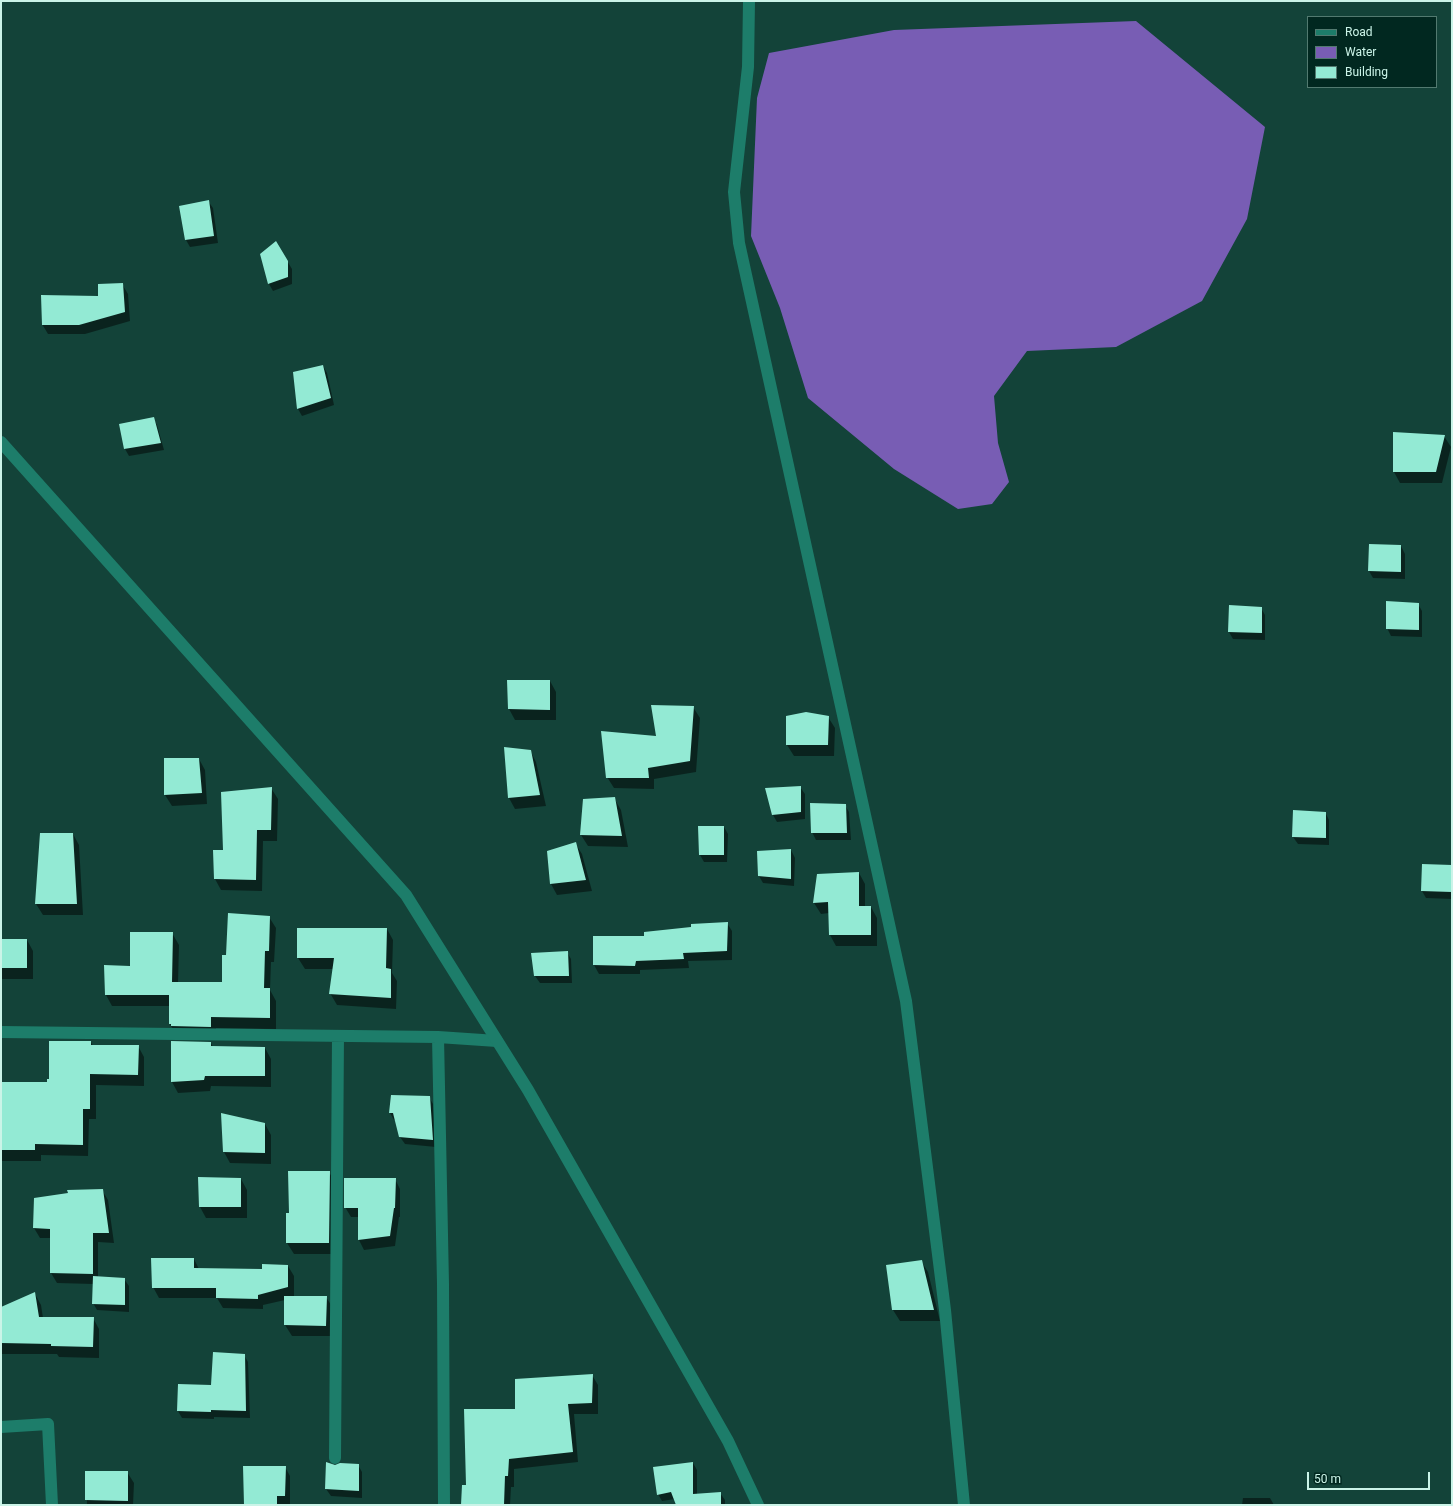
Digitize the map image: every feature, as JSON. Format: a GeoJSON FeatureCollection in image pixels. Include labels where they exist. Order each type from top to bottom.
{"type":"FeatureCollection","features":[{"type":"Feature","properties":{"kind":"street"},"geometry":{"type":"LineString","coordinates":[[749,1],[748,67],[734,192],[739,243],[906,1001],[946,1310],[964,1505]]}},
{"type":"Feature","properties":{"kind":"street"},"geometry":{"type":"LineString","coordinates":[[1,442],[406,895],[528,1090],[728,1441],[758,1505]]}},
{"type":"Feature","properties":{"kind":"street"},"geometry":{"type":"LineString","coordinates":[[1,1032],[438,1037],[497,1041]]}},
{"type":"Feature","properties":{"kind":"street"},"geometry":{"type":"LineString","coordinates":[[335,1458],[338,1036]]}},
{"type":"Feature","properties":{"kind":"street"},"geometry":{"type":"LineString","coordinates":[[438,1037],[443,1292],[444,1505]]}},
{"type":"Feature","properties":{"kind":"street"},"geometry":{"type":"LineString","coordinates":[[1,1427],[48,1424],[52,1505]]}},
{"type":"Feature","properties":{"kind":"water"},"geometry":{"type":"Polygon","coordinates":[[[1136,21],[1265,127],[1247,219],[1202,301],[1116,347],[1027,351],[994,396],[998,443],[1009,482],[992,504],[958,509],[894,469],[808,398],[780,308],[751,236],[757,98],[769,53],[894,30],[1136,21]]]}},
{"type":"Feature","properties":{"kind":"building"},"geometry":{"type":"Polygon","coordinates":[[[209,200],[214,236],[185,240],[179,206],[209,200]]]}},
{"type":"Feature","properties":{"kind":"building"},"geometry":{"type":"Polygon","coordinates":[[[276,241],[288,261],[288,277],[268,284],[260,254],[276,241]]]}},
{"type":"Feature","properties":{"kind":"building"},"geometry":{"type":"Polygon","coordinates":[[[123,283],[125,312],[79,325],[42,325],[41,295],[98,296],[98,284],[123,283]]]}},
{"type":"Feature","properties":{"kind":"building"},"geometry":{"type":"Polygon","coordinates":[[[323,365],[331,398],[297,409],[293,372],[323,365]]]}},
{"type":"Feature","properties":{"kind":"building"},"geometry":{"type":"Polygon","coordinates":[[[154,417],[161,443],[124,449],[119,424],[154,417]]]}},
{"type":"Feature","properties":{"kind":"building"},"geometry":{"type":"Polygon","coordinates":[[[1393,432],[1445,435],[1436,472],[1393,472],[1393,432]]]}},
{"type":"Feature","properties":{"kind":"building"},"geometry":{"type":"Polygon","coordinates":[[[1369,544],[1401,545],[1401,572],[1368,571],[1369,544]]]}},
{"type":"Feature","properties":{"kind":"building"},"geometry":{"type":"Polygon","coordinates":[[[1386,601],[1419,603],[1419,630],[1386,629],[1386,601]]]}},
{"type":"Feature","properties":{"kind":"building"},"geometry":{"type":"Polygon","coordinates":[[[1229,605],[1262,607],[1262,633],[1228,632],[1229,605]]]}},
{"type":"Feature","properties":{"kind":"building"},"geometry":{"type":"Polygon","coordinates":[[[507,680],[550,680],[550,710],[508,709],[507,680]]]}},
{"type":"Feature","properties":{"kind":"building"},"geometry":{"type":"Polygon","coordinates":[[[651,705],[694,706],[690,761],[648,768],[649,778],[606,778],[601,731],[656,736],[651,705]]]}},
{"type":"Feature","properties":{"kind":"building"},"geometry":{"type":"Polygon","coordinates":[[[806,712],[829,716],[828,745],[786,745],[786,716],[806,712]]]}},
{"type":"Feature","properties":{"kind":"building"},"geometry":{"type":"Polygon","coordinates":[[[504,747],[531,750],[540,795],[508,798],[504,747]]]}},
{"type":"Feature","properties":{"kind":"building"},"geometry":{"type":"Polygon","coordinates":[[[164,758],[199,758],[202,793],[164,795],[164,758]]]}},
{"type":"Feature","properties":{"kind":"building"},"geometry":{"type":"Polygon","coordinates":[[[801,786],[801,812],[772,815],[765,788],[801,786]]]}},
{"type":"Feature","properties":{"kind":"building"},"geometry":{"type":"Polygon","coordinates":[[[272,787],[271,830],[257,830],[256,880],[214,879],[213,850],[223,850],[221,792],[272,787]]]}},
{"type":"Feature","properties":{"kind":"building"},"geometry":{"type":"Polygon","coordinates":[[[615,797],[622,836],[580,835],[583,799],[615,797]]]}},
{"type":"Feature","properties":{"kind":"building"},"geometry":{"type":"Polygon","coordinates":[[[810,803],[846,804],[847,833],[811,833],[810,803]]]}},
{"type":"Feature","properties":{"kind":"building"},"geometry":{"type":"Polygon","coordinates":[[[1293,810],[1326,812],[1326,838],[1292,837],[1293,810]]]}},
{"type":"Feature","properties":{"kind":"building"},"geometry":{"type":"Polygon","coordinates":[[[698,826],[724,826],[724,855],[699,855],[698,826]]]}},
{"type":"Feature","properties":{"kind":"building"},"geometry":{"type":"Polygon","coordinates":[[[40,833],[73,833],[77,904],[35,904],[40,833]]]}},
{"type":"Feature","properties":{"kind":"building"},"geometry":{"type":"Polygon","coordinates":[[[576,842],[586,880],[550,884],[547,851],[576,842]]]}},
{"type":"Feature","properties":{"kind":"building"},"geometry":{"type":"Polygon","coordinates":[[[791,849],[791,879],[758,876],[757,851],[791,849]]]}},
{"type":"Feature","properties":{"kind":"building"},"geometry":{"type":"Polygon","coordinates":[[[1422,864],[1452,865],[1452,892],[1421,891],[1422,864]]]}},
{"type":"Feature","properties":{"kind":"building"},"geometry":{"type":"Polygon","coordinates":[[[859,872],[859,906],[871,906],[871,935],[829,935],[828,902],[813,903],[817,874],[859,872]]]}},
{"type":"Feature","properties":{"kind":"building"},"geometry":{"type":"Polygon","coordinates":[[[228,913],[270,916],[269,951],[265,951],[264,988],[270,988],[270,1018],[211,1017],[211,1027],[171,1026],[171,1024],[169,1024],[169,995],[105,995],[104,965],[130,966],[130,932],[173,932],[172,982],[222,982],[222,955],[226,955],[228,913]]]}},
{"type":"Feature","properties":{"kind":"building"},"geometry":{"type":"Polygon","coordinates":[[[728,922],[727,951],[683,953],[684,959],[636,961],[635,966],[593,965],[593,936],[644,936],[644,932],[691,927],[691,924],[728,922]]]}},
{"type":"Feature","properties":{"kind":"building"},"geometry":{"type":"Polygon","coordinates":[[[297,928],[387,928],[386,968],[391,969],[391,998],[329,994],[334,958],[297,958],[297,928]]]}},
{"type":"Feature","properties":{"kind":"building"},"geometry":{"type":"Polygon","coordinates":[[[1,939],[27,939],[27,968],[1,968],[1,939]]]}},
{"type":"Feature","properties":{"kind":"building"},"geometry":{"type":"Polygon","coordinates":[[[568,951],[569,976],[534,976],[531,953],[568,951]]]}},
{"type":"Feature","properties":{"kind":"building"},"geometry":{"type":"Polygon","coordinates":[[[49,1041],[91,1041],[91,1045],[139,1045],[138,1075],[90,1074],[90,1109],[83,1109],[83,1145],[35,1144],[35,1150],[1,1150],[1,1082],[47,1082],[47,1079],[49,1079],[49,1041]]]}},
{"type":"Feature","properties":{"kind":"building"},"geometry":{"type":"Polygon","coordinates":[[[171,1041],[211,1042],[211,1046],[265,1047],[265,1076],[205,1076],[204,1080],[171,1082],[171,1041]]]}},
{"type":"Feature","properties":{"kind":"building"},"geometry":{"type":"Polygon","coordinates":[[[391,1095],[430,1096],[433,1140],[399,1137],[393,1113],[389,1113],[391,1095]]]}},
{"type":"Feature","properties":{"kind":"building"},"geometry":{"type":"Polygon","coordinates":[[[221,1113],[265,1123],[265,1153],[223,1152],[221,1113]]]}},
{"type":"Feature","properties":{"kind":"building"},"geometry":{"type":"Polygon","coordinates":[[[288,1171],[330,1171],[329,1243],[286,1243],[286,1213],[289,1213],[288,1171]]]}},
{"type":"Feature","properties":{"kind":"building"},"geometry":{"type":"Polygon","coordinates":[[[198,1177],[241,1178],[241,1207],[199,1207],[198,1177]]]}},
{"type":"Feature","properties":{"kind":"building"},"geometry":{"type":"Polygon","coordinates":[[[344,1178],[396,1178],[395,1208],[390,1236],[358,1240],[358,1208],[344,1208],[344,1178]]]}},
{"type":"Feature","properties":{"kind":"building"},"geometry":{"type":"Polygon","coordinates":[[[103,1189],[109,1233],[93,1233],[93,1274],[50,1273],[50,1229],[33,1228],[34,1198],[68,1193],[67,1190],[103,1189]]]}},
{"type":"Feature","properties":{"kind":"building"},"geometry":{"type":"Polygon","coordinates":[[[151,1258],[194,1258],[194,1268],[262,1269],[262,1264],[288,1265],[288,1287],[258,1295],[258,1299],[216,1298],[216,1288],[152,1288],[151,1258]]]}},
{"type":"Feature","properties":{"kind":"building"},"geometry":{"type":"Polygon","coordinates":[[[922,1260],[934,1310],[892,1310],[886,1265],[922,1260]]]}},
{"type":"Feature","properties":{"kind":"building"},"geometry":{"type":"Polygon","coordinates":[[[93,1276],[125,1278],[125,1305],[92,1304],[93,1276]]]}},
{"type":"Feature","properties":{"kind":"building"},"geometry":{"type":"Polygon","coordinates":[[[35,1292],[39,1317],[94,1317],[93,1347],[1,1343],[1,1307],[35,1292]]]}},
{"type":"Feature","properties":{"kind":"building"},"geometry":{"type":"Polygon","coordinates":[[[284,1296],[327,1296],[326,1326],[284,1325],[284,1296]]]}},
{"type":"Feature","properties":{"kind":"building"},"geometry":{"type":"Polygon","coordinates":[[[213,1352],[245,1354],[246,1411],[177,1411],[178,1384],[211,1385],[213,1352]]]}},
{"type":"Feature","properties":{"kind":"building"},"geometry":{"type":"Polygon","coordinates":[[[593,1374],[592,1403],[568,1404],[573,1452],[509,1459],[508,1476],[505,1476],[504,1505],[461,1505],[462,1485],[466,1485],[464,1409],[515,1409],[515,1379],[593,1374]]]}},
{"type":"Feature","properties":{"kind":"building"},"geometry":{"type":"Polygon","coordinates":[[[326,1462],[335,1465],[340,1463],[359,1464],[359,1491],[325,1489],[326,1462]]]}},
{"type":"Feature","properties":{"kind":"building"},"geometry":{"type":"Polygon","coordinates":[[[693,1462],[693,1494],[721,1492],[721,1505],[676,1505],[671,1492],[657,1495],[653,1467],[693,1462]]]}},
{"type":"Feature","properties":{"kind":"building"},"geometry":{"type":"Polygon","coordinates":[[[243,1466],[286,1466],[285,1496],[277,1496],[277,1505],[244,1505],[243,1466]]]}},
{"type":"Feature","properties":{"kind":"building"},"geometry":{"type":"Polygon","coordinates":[[[85,1471],[128,1471],[128,1501],[85,1500],[85,1471]]]}}]}
